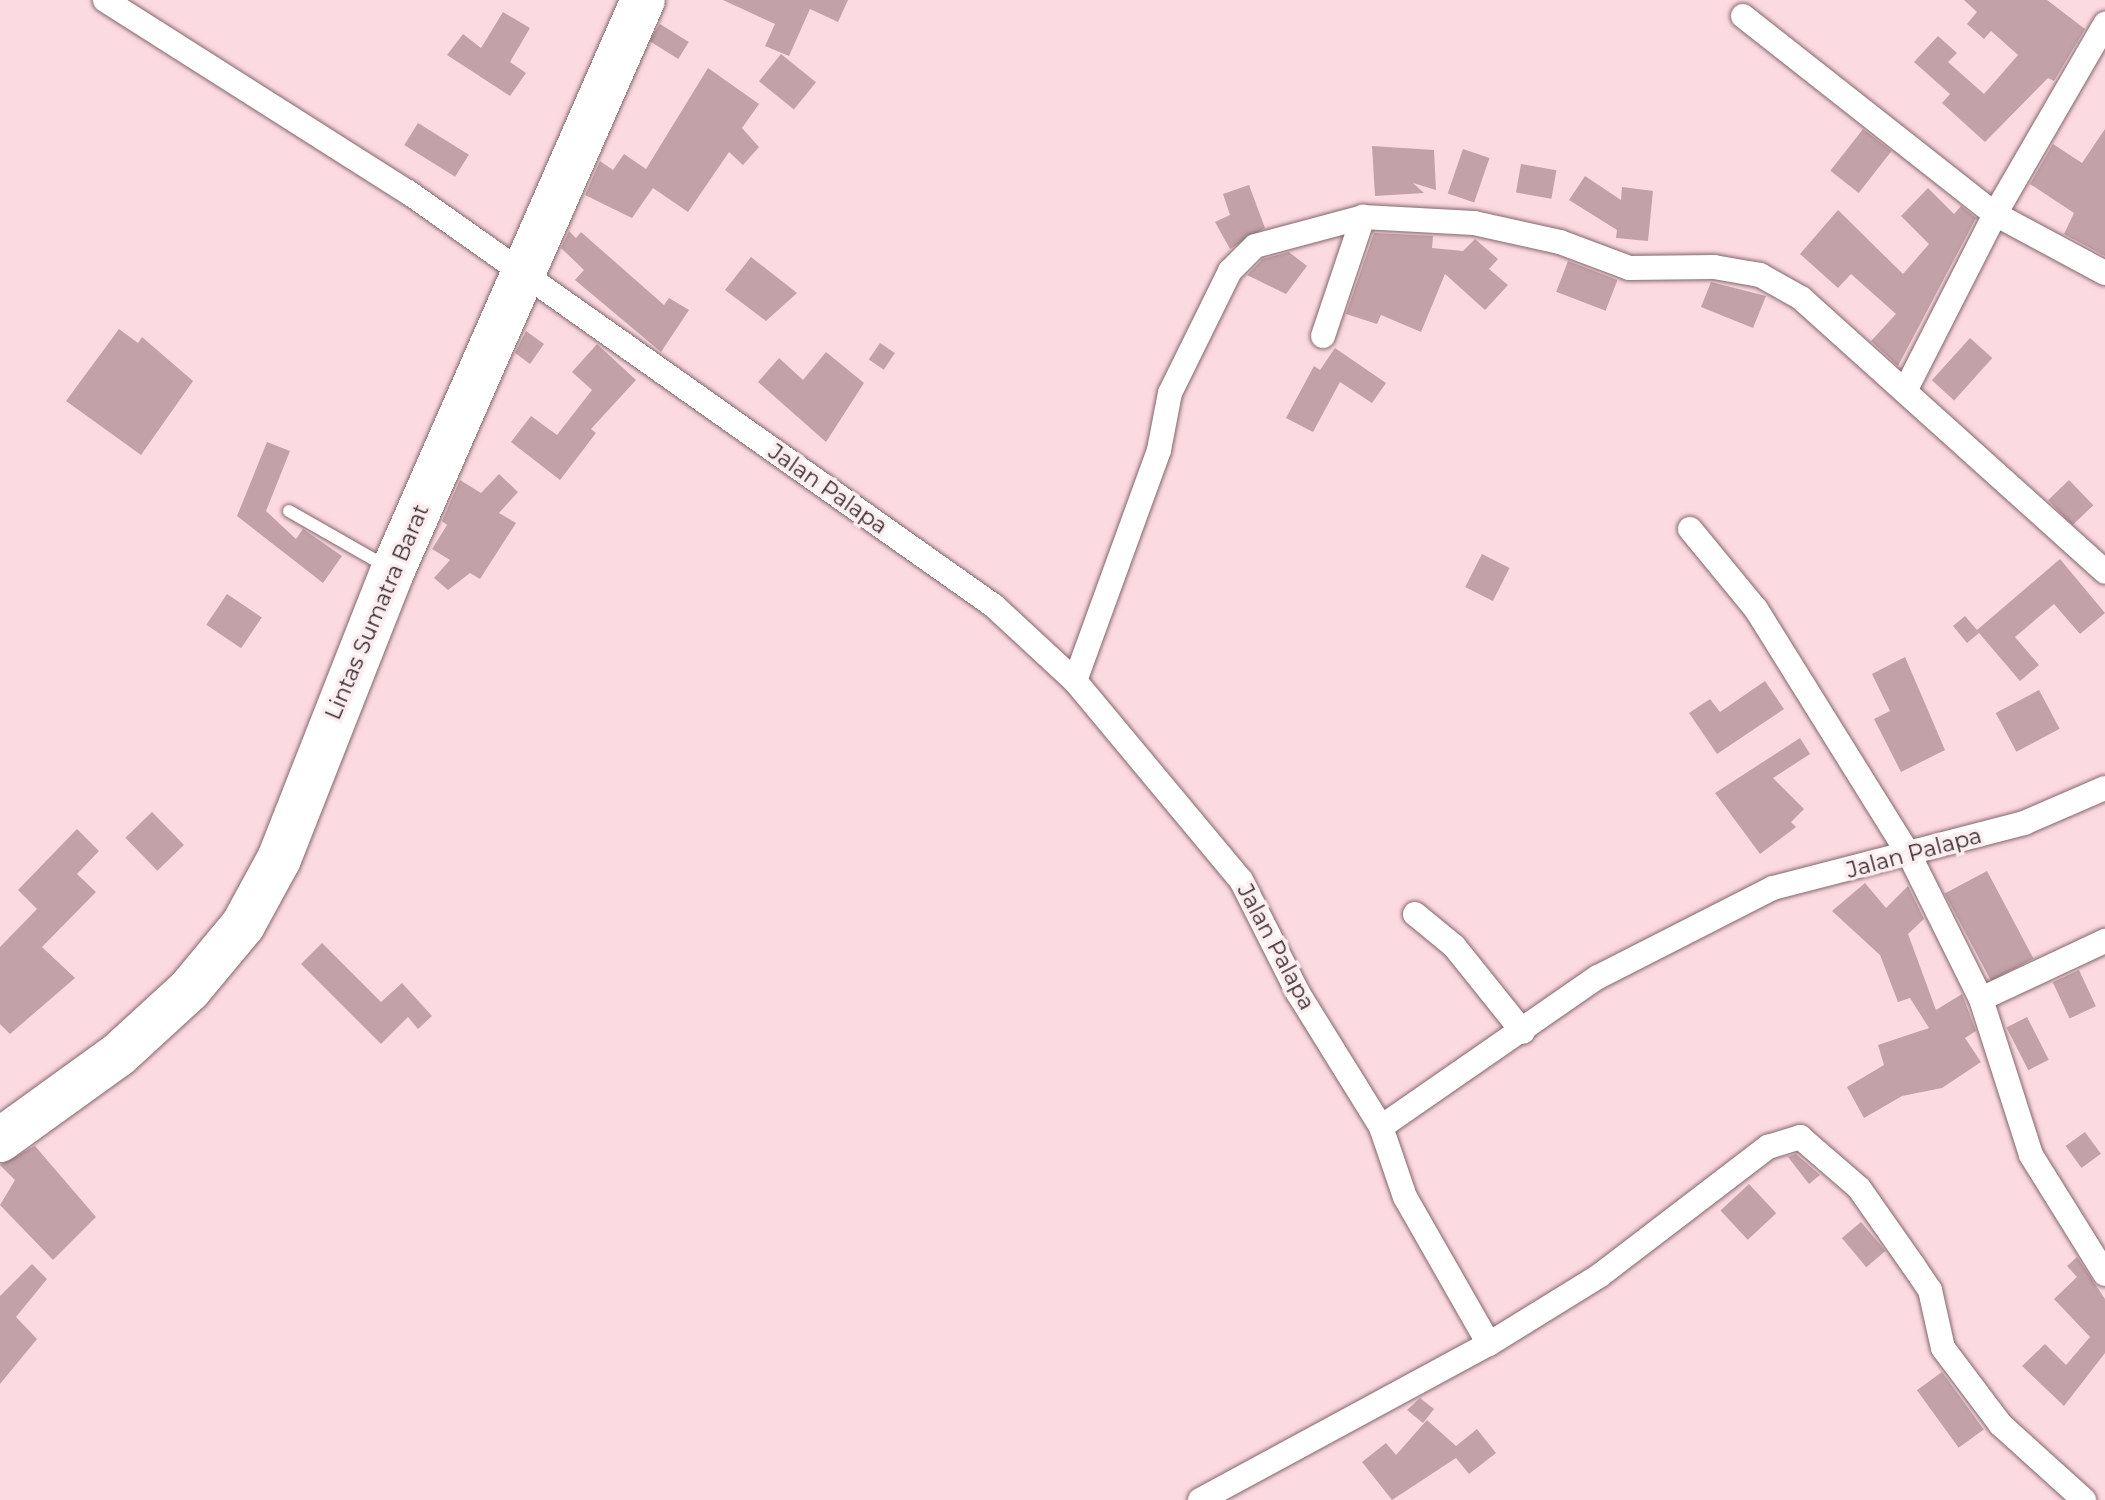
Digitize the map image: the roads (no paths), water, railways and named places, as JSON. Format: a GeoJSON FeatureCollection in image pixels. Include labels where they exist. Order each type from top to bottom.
{"type":"FeatureCollection","features":[{"type":"Feature","properties":{"kind":"highway","name":"Lintas Sumatra Barat"},"geometry":{"type":"LineString","coordinates":[[0,1140],[118,1055],[189,990],[243,925],[279,859],[393,570],[526,275],[638,4]]}},
{"type":"Feature","properties":{"kind":"street","name":"Jalan Palapa"},"geometry":{"type":"LineString","coordinates":[[105,0],[526,275],[994,606],[1075,681],[1241,880],[1298,993],[1381,1127],[1523,1032],[1598,977],[1773,888],[1910,856],[2024,823],[2105,788]]}},
{"type":"Feature","properties":{"kind":"street"},"geometry":{"type":"LineString","coordinates":[[1743,16],[1995,214],[2105,273]]}},
{"type":"Feature","properties":{"kind":"street"},"geometry":{"type":"LineString","coordinates":[[1905,391],[1995,214],[2105,24]]}},
{"type":"Feature","properties":{"kind":"street"},"geometry":{"type":"LineString","coordinates":[[1323,336],[1363,217]]}},
{"type":"Feature","properties":{"kind":"street"},"geometry":{"type":"LineString","coordinates":[[1075,681],[1159,450],[1170,393],[1230,271],[1255,246],[1363,217],[1474,223],[1560,242],[1629,268],[1714,267],[1760,275],[1801,298],[2105,572]]}},
{"type":"Feature","properties":{"kind":"street"},"geometry":{"type":"LineString","coordinates":[[1690,529],[1756,609],[1910,856],[1981,999],[2031,1155],[2105,1274]]}},
{"type":"Feature","properties":{"kind":"street"},"geometry":{"type":"LineString","coordinates":[[1415,914],[1454,946],[1523,1032]]}},
{"type":"Feature","properties":{"kind":"street"},"geometry":{"type":"LineString","coordinates":[[1981,999],[2105,941]]}},
{"type":"Feature","properties":{"kind":"street"},"geometry":{"type":"LineString","coordinates":[[1381,1127],[1405,1197],[1489,1344]]}},
{"type":"Feature","properties":{"kind":"street"},"geometry":{"type":"LineString","coordinates":[[1200,1500],[1489,1344],[1599,1276],[1768,1147],[1800,1137],[1859,1188],[1913,1265],[1930,1290],[1943,1348],[2001,1425],[2084,1500]]}},
{"type":"Feature","properties":{"kind":"lane"},"geometry":{"type":"LineString","coordinates":[[289,511],[393,570]]}}]}
